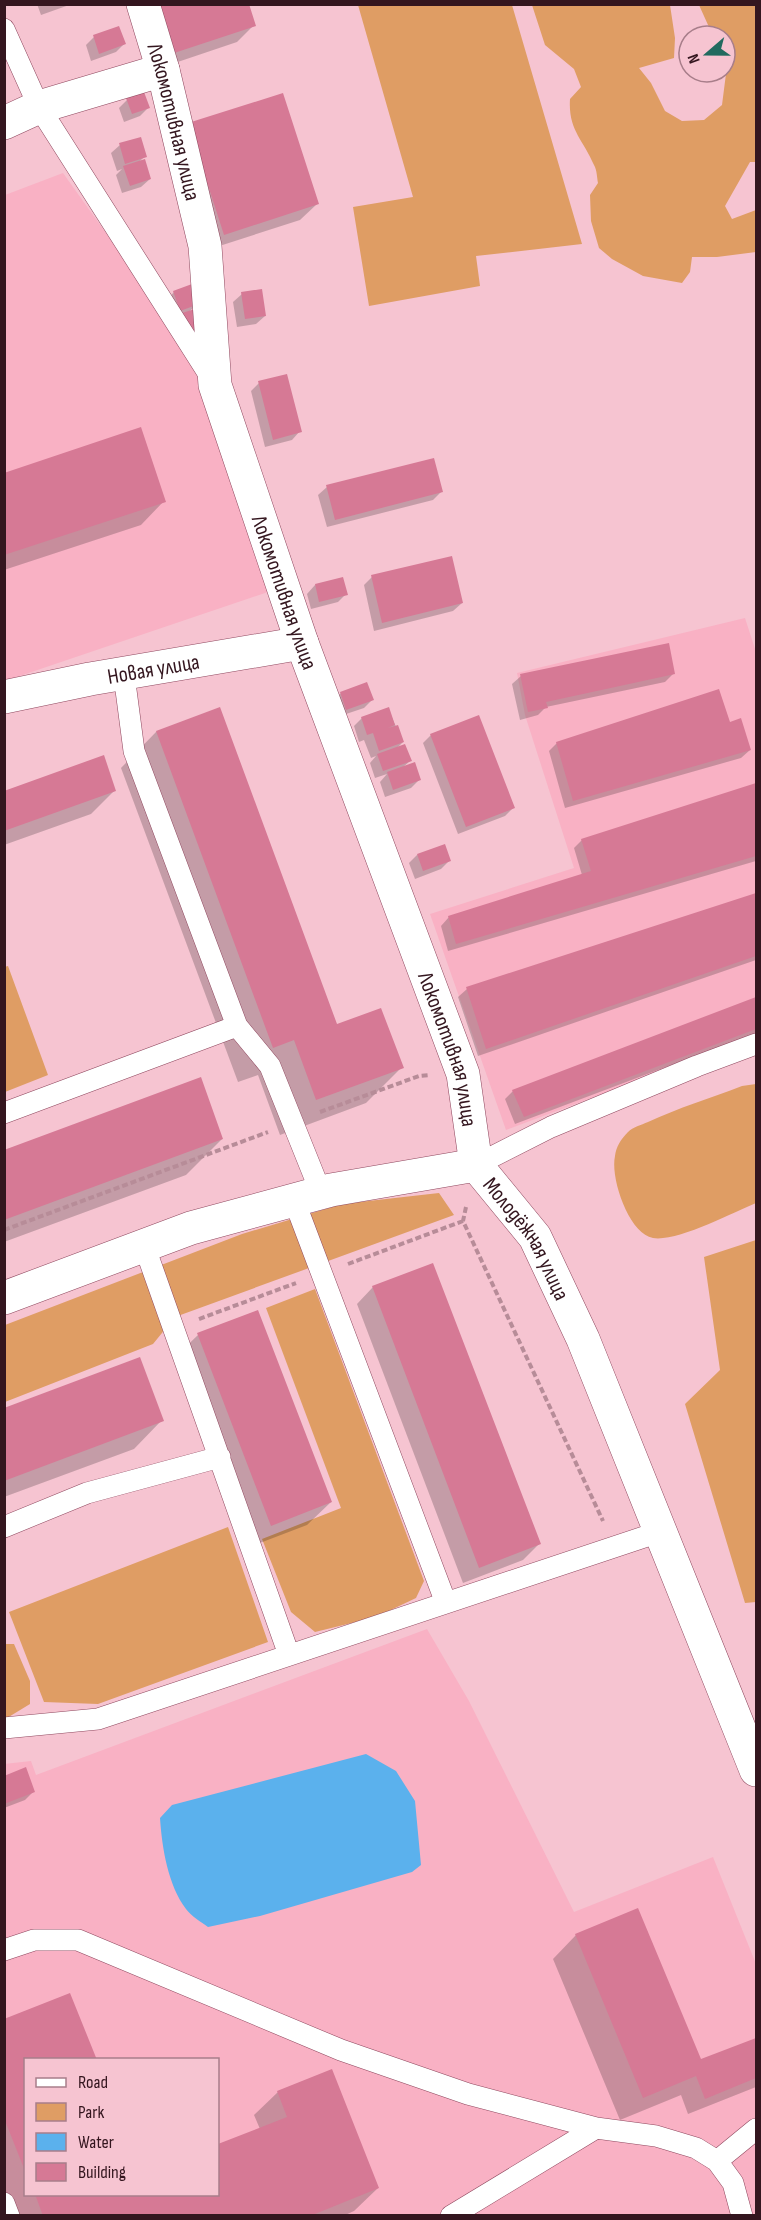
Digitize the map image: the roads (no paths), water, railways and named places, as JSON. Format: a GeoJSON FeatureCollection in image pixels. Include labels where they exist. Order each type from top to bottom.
{"type":"FeatureCollection","features":[{"type":"Feature","properties":{"kind":"street","name":"Локомотивная улица"},"geometry":{"type":"LineString","coordinates":[[143,4],[163,70],[205,246],[215,385],[302,643],[463,1074],[476,1165]]}},
{"type":"Feature","properties":{"kind":"street"},"geometry":{"type":"LineString","coordinates":[[4,123],[39,107],[163,70]]}},
{"type":"Feature","properties":{"kind":"street","name":"Новая улица"},"geometry":{"type":"LineString","coordinates":[[4,697],[302,643]]}},
{"type":"Feature","properties":{"kind":"street","name":"Молодёжная улица"},"geometry":{"type":"LineString","coordinates":[[4,1298],[191,1228],[308,1197],[476,1165],[535,1236],[583,1339],[756,1770]]}},
{"type":"Feature","properties":{"kind":"lane"},"geometry":{"type":"LineString","coordinates":[[4,29],[39,107],[215,385]]}},
{"type":"Feature","properties":{"kind":"lane"},"geometry":{"type":"LineString","coordinates":[[124,675],[134,751],[237,1026],[270,1066],[293,1122],[308,1197],[446,1603]]}},
{"type":"Feature","properties":{"kind":"lane"},"geometry":{"type":"LineString","coordinates":[[4,1113],[237,1026]]}},
{"type":"Feature","properties":{"kind":"lane"},"geometry":{"type":"LineString","coordinates":[[476,1165],[551,1126],[756,1044]]}},
{"type":"Feature","properties":{"kind":"lane"},"geometry":{"type":"LineString","coordinates":[[144,1245],[289,1655]]}},
{"type":"Feature","properties":{"kind":"lane"},"geometry":{"type":"LineString","coordinates":[[4,1527],[87,1493],[220,1457]]}},
{"type":"Feature","properties":{"kind":"lane"},"geometry":{"type":"LineString","coordinates":[[4,1728],[98,1719],[659,1532]]}},
{"type":"Feature","properties":{"kind":"lane"},"geometry":{"type":"LineString","coordinates":[[4,1950],[34,1940],[78,1940],[341,2050],[468,2094],[596,2128],[656,2136],[696,2148],[717,2161],[733,2183],[742,2216]]}},
{"type":"Feature","properties":{"kind":"lane"},"geometry":{"type":"LineString","coordinates":[[451,2216],[596,2128]]}},
{"type":"Feature","properties":{"kind":"lane"},"geometry":{"type":"LineString","coordinates":[[717,2161],[756,2129]]}},
{"type":"Feature","properties":{"kind":"lane"},"geometry":{"type":"LineString","coordinates":[[4,2203],[9,2216]]}},
{"type":"Feature","properties":{"kind":"water"},"geometry":{"type":"Polygon","coordinates":[[[366,1754],[396,1771],[415,1801],[421,1865],[412,1872],[260,1916],[208,1927],[188,1912],[170,1878],[162,1841],[160,1818],[172,1805],[366,1754]]]}}]}
